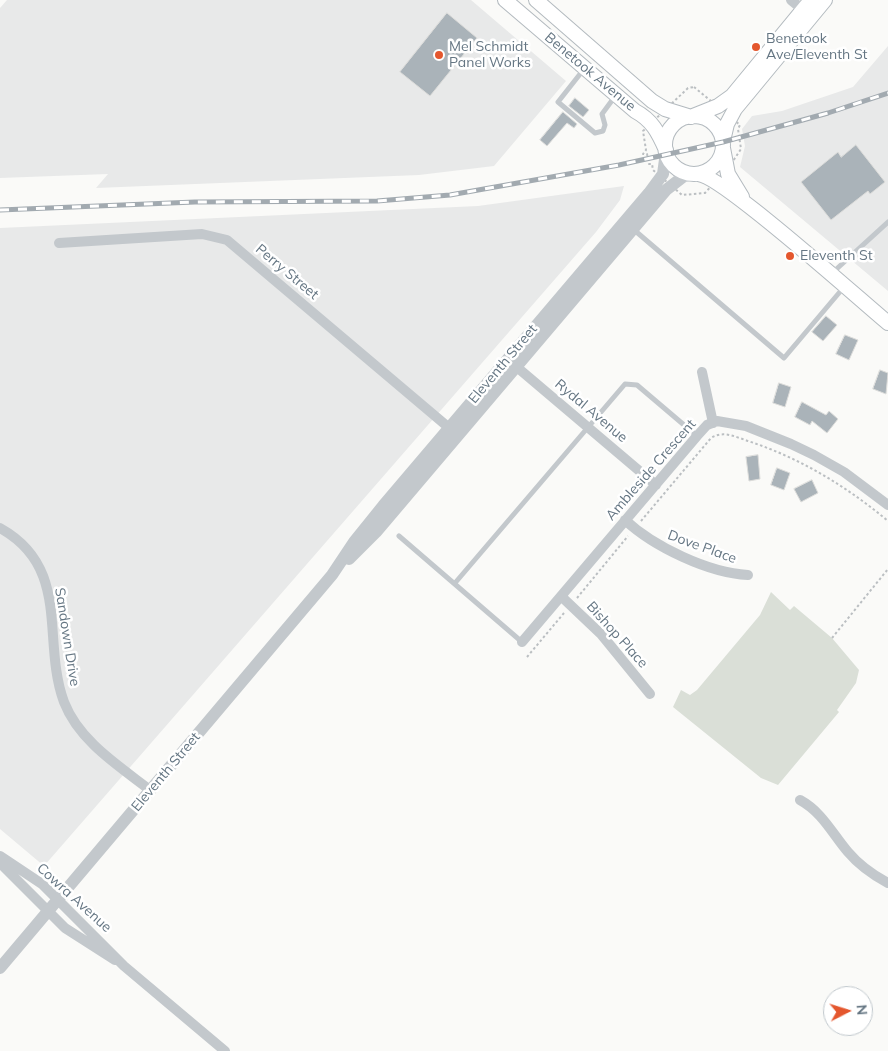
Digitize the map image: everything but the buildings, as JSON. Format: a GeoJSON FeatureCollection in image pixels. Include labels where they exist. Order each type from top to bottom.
{"type":"FeatureCollection","features":[{"type":"Feature","properties":{"kind":"main road","name":"Benetook Avenue"},"geometry":{"type":"LineString","coordinates":[[505,0],[616,95],[651,122],[666,151]]}},
{"type":"Feature","properties":{"kind":"main road","name":"Benetook Avenue"},"geometry":{"type":"LineString","coordinates":[[536,0],[632,86],[665,109],[691,117]]}},
{"type":"Feature","properties":{"kind":"main road"},"geometry":{"type":"LineString","coordinates":[[825,0],[809,9],[734,93],[718,106],[680,120],[671,128],[666,138],[666,151],[676,168],[716,181],[888,323]]}},
{"type":"Feature","properties":{"kind":"main road"},"geometry":{"type":"LineString","coordinates":[[696,174],[714,167],[721,155],[730,117],[809,9]]}},
{"type":"Feature","properties":{"kind":"main road"},"geometry":{"type":"LineString","coordinates":[[558,45],[570,29]]}},
{"type":"Feature","properties":{"kind":"main road"},"geometry":{"type":"LineString","coordinates":[[691,117],[706,119],[714,125],[723,144],[727,169],[733,184],[754,211]]}},
{"type":"Feature","properties":{"kind":"street"},"geometry":{"type":"LineString","coordinates":[[791,0],[809,9]]}},
{"type":"Feature","properties":{"kind":"street"},"geometry":{"type":"LineString","coordinates":[[666,151],[667,180]]}},
{"type":"Feature","properties":{"kind":"street","name":"Eleventh Street"},"geometry":{"type":"LineString","coordinates":[[0,968],[332,575],[376,532],[454,432],[667,180],[696,174]]}},
{"type":"Feature","properties":{"kind":"street","name":"Perry Street"},"geometry":{"type":"LineString","coordinates":[[59,243],[202,234],[228,240],[454,432]]}},
{"type":"Feature","properties":{"kind":"street","name":"Rydal Avenue"},"geometry":{"type":"LineString","coordinates":[[512,363],[656,484]]}},
{"type":"Feature","properties":{"kind":"street"},"geometry":{"type":"LineString","coordinates":[[702,372],[713,423]]}},
{"type":"Feature","properties":{"kind":"street","name":"Ambleside Crescent"},"geometry":{"type":"LineString","coordinates":[[522,642],[697,436],[713,423],[730,422],[791,444],[844,472],[888,505]]}},
{"type":"Feature","properties":{"kind":"street","name":"Dove Place"},"geometry":{"type":"LineString","coordinates":[[625,520],[647,539],[673,553],[730,572],[748,575]]}},
{"type":"Feature","properties":{"kind":"street","name":"Sandown Drive"},"geometry":{"type":"LineString","coordinates":[[0,528],[21,542],[33,557],[43,575],[52,614],[60,686],[73,719],[90,742],[150,790]]}},
{"type":"Feature","properties":{"kind":"street","name":"Bishop Place"},"geometry":{"type":"LineString","coordinates":[[561,596],[601,634],[650,694]]}},
{"type":"Feature","properties":{"kind":"street"},"geometry":{"type":"LineString","coordinates":[[800,800],[815,810],[856,860],[888,883]]}},
{"type":"Feature","properties":{"kind":"street","name":"Cowra Avenue"},"geometry":{"type":"LineString","coordinates":[[0,856],[42,884],[124,966],[225,1051]]}},
{"type":"Feature","properties":{"kind":"street","name":"Cowra Avenue"},"geometry":{"type":"LineString","coordinates":[[0,863],[65,928],[124,966]]}},
{"type":"Feature","properties":{"kind":"lane"},"geometry":{"type":"LineString","coordinates":[[585,68],[558,102],[592,132],[598,134],[604,129],[604,110],[616,95]]}},
{"type":"Feature","properties":{"kind":"lane"},"geometry":{"type":"LineString","coordinates":[[830,275],[888,222]]}},
{"type":"Feature","properties":{"kind":"lane"},"geometry":{"type":"LineString","coordinates":[[628,225],[784,358],[844,286]]}},
{"type":"Feature","properties":{"kind":"lane"},"geometry":{"type":"LineString","coordinates":[[455,583],[621,387],[634,383],[697,436]]}},
{"type":"Feature","properties":{"kind":"lane"},"geometry":{"type":"LineString","coordinates":[[399,536],[522,642]]}},
{"type":"Feature","properties":{"kind":"path"},"geometry":{"type":"LineString","coordinates":[[694,87],[740,125],[738,129],[741,148],[727,169],[705,193],[682,195],[667,180],[653,170],[646,154],[643,154],[646,144],[643,131],[665,109],[688,88],[694,87]]}},
{"type":"Feature","properties":{"kind":"path"},"geometry":{"type":"LineString","coordinates":[[527,657],[712,438],[720,434],[753,442],[800,462],[847,490],[888,521]]}},
{"type":"Feature","properties":{"kind":"path"},"geometry":{"type":"LineString","coordinates":[[832,638],[888,569]]}},
{"type":"Feature","properties":{"kind":"shaded area"},"geometry":{"type":"Polygon","coordinates":[[[7,0],[471,0],[566,81],[494,166],[419,175],[96,188],[108,174],[0,178],[0,8],[7,0]]]}},
{"type":"Feature","properties":{"kind":"shaded area"},"geometry":{"type":"Polygon","coordinates":[[[888,46],[888,291],[740,167],[745,146],[742,129],[752,116],[782,111],[853,87],[888,46]]]}},
{"type":"Feature","properties":{"kind":"shaded area"},"geometry":{"type":"Polygon","coordinates":[[[624,186],[620,200],[596,232],[44,866],[0,829],[0,228],[478,206],[624,186]]]}},
{"type":"Feature","properties":{"kind":"shaded area"},"geometry":{"type":"Polygon","coordinates":[[[771,592],[790,610],[794,606],[832,638],[859,670],[856,683],[837,710],[839,712],[778,785],[761,778],[673,707],[681,690],[690,695],[697,690],[760,615],[771,592]]]}},
{"type":"Feature","properties":{"kind":"railway"},"geometry":{"type":"LineString","coordinates":[[0,210],[195,202],[377,201],[450,195],[619,165],[723,142],[828,113],[888,93]]}},
{"type":"Feature","properties":{"kind":"place","name":"Benetook Ave/Eleventh St"},"geometry":{"type":"Point","coordinates":[756,47]}},
{"type":"Feature","properties":{"kind":"place","name":"Mel Schmidt Panel Works"},"geometry":{"type":"Point","coordinates":[439,55]}},
{"type":"Feature","properties":{"kind":"place","name":"Eleventh St"},"geometry":{"type":"Point","coordinates":[790,256]}}]}
